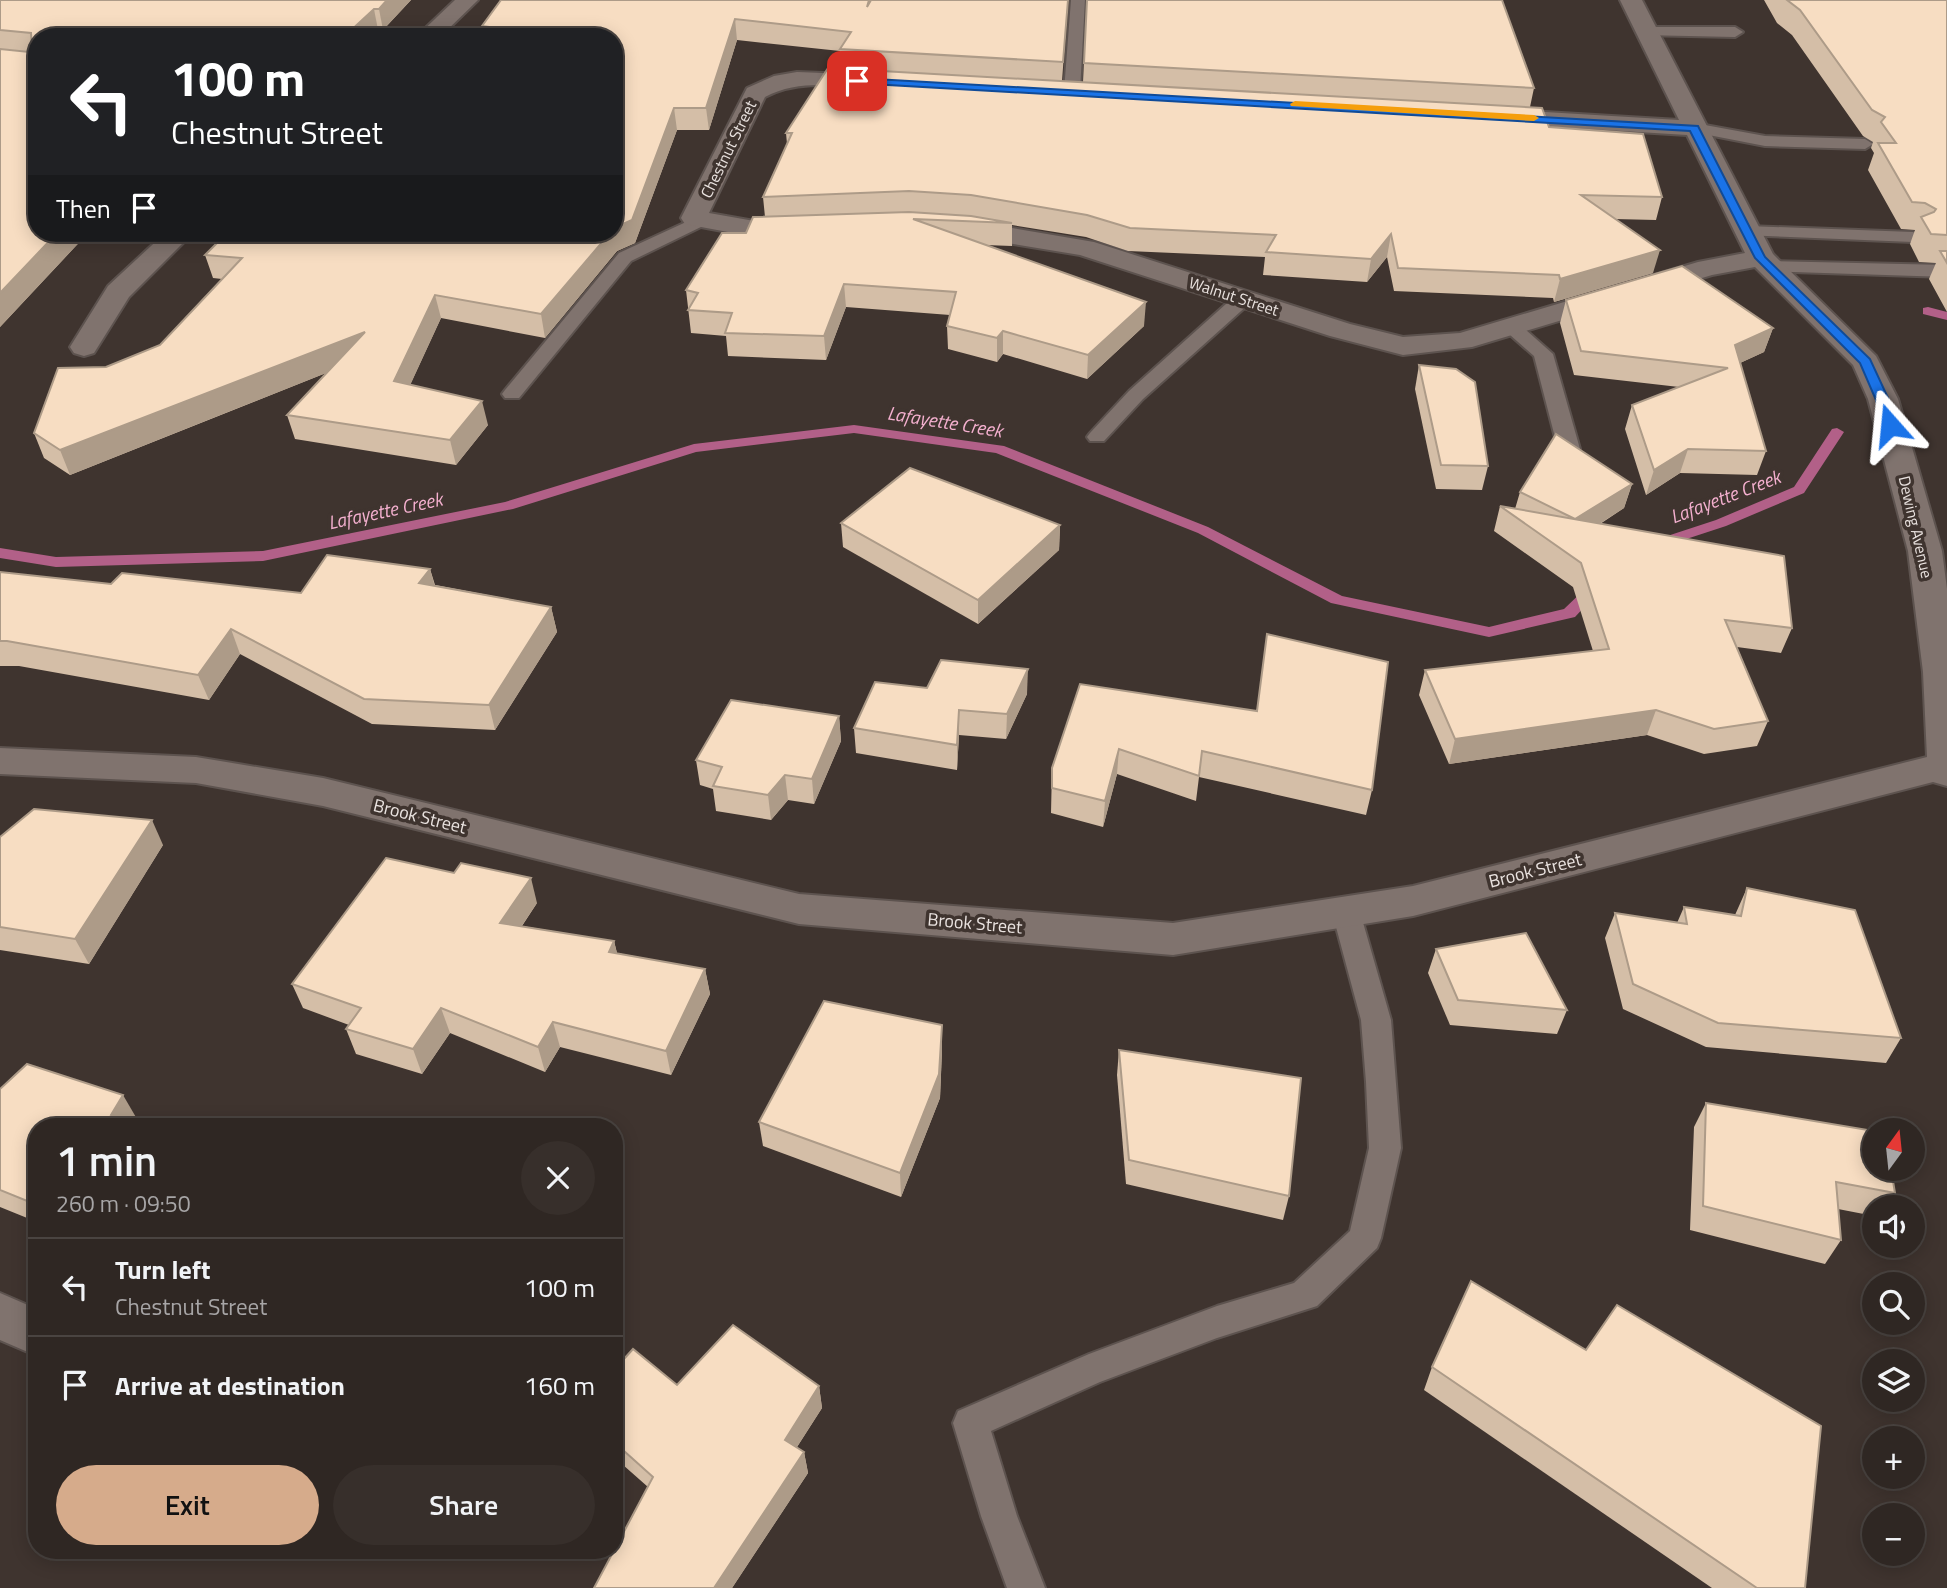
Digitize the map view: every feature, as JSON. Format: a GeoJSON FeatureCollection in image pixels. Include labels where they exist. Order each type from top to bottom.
{"type":"FeatureCollection","features":[{"type":"Feature","properties":{"kind":"street"},"geometry":{"type":"LineString","coordinates":[[437,28],[467,0]]}},
{"type":"Feature","properties":{"kind":"street","name":"Dewing Avenue"},"geometry":{"type":"LineString","coordinates":[[1631,0],[1765,263],[1866,362],[1882,400],[1925,551],[1944,674],[1947,773]]}},
{"type":"Feature","properties":{"kind":"street","name":"Chestnut Street"},"geometry":{"type":"LineString","coordinates":[[699,221],[694,218],[755,93],[771,82],[804,78],[898,83]]}},
{"type":"Feature","properties":{"kind":"street"},"geometry":{"type":"LineString","coordinates":[[1045,90],[1100,93]]}},
{"type":"Feature","properties":{"kind":"street"},"geometry":{"type":"LineString","coordinates":[[1473,115],[1694,128]]}},
{"type":"Feature","properties":{"kind":"street"},"geometry":{"type":"LineString","coordinates":[[699,221],[760,230],[828,228]]}},
{"type":"Feature","properties":{"kind":"street","name":"Walnut Street"},"geometry":{"type":"LineString","coordinates":[[934,226],[971,228],[1085,248],[1340,330],[1403,346],[1462,341],[1708,268],[1765,263]]}},
{"type":"Feature","properties":{"kind":"street"},"geometry":{"type":"LineString","coordinates":[[84,347],[118,292],[171,242]]}},
{"type":"Feature","properties":{"kind":"street","name":"Brook Street"},"geometry":{"type":"LineString","coordinates":[[0,761],[196,770],[323,792],[799,909],[1173,939],[1413,901],[1947,765]]}},
{"type":"Feature","properties":{"kind":"street"},"geometry":{"type":"LineString","coordinates":[[0,1316],[28,1329]]}},
{"type":"Feature","properties":{"kind":"lane"},"geometry":{"type":"LineString","coordinates":[[1072,91],[1078,0]]}},
{"type":"Feature","properties":{"kind":"lane"},"geometry":{"type":"LineString","coordinates":[[1647,32],[1735,33]]}},
{"type":"Feature","properties":{"kind":"lane"},"geometry":{"type":"LineString","coordinates":[[1694,128],[1765,141],[1866,144]]}},
{"type":"Feature","properties":{"kind":"lane"},"geometry":{"type":"LineString","coordinates":[[512,394],[625,257],[699,221]]}},
{"type":"Feature","properties":{"kind":"lane"},"geometry":{"type":"LineString","coordinates":[[1747,231],[1913,237]]}},
{"type":"Feature","properties":{"kind":"lane"},"geometry":{"type":"LineString","coordinates":[[1765,263],[1947,271]]}},
{"type":"Feature","properties":{"kind":"lane"},"geometry":{"type":"LineString","coordinates":[[1097,437],[1136,395],[1243,299]]}},
{"type":"Feature","properties":{"kind":"lane"},"geometry":{"type":"LineString","coordinates":[[1511,327],[1542,354],[1569,449]]}},
{"type":"Feature","properties":{"kind":"lane"},"geometry":{"type":"LineString","coordinates":[[1026,1588],[999,1516],[971,1423],[1101,1365],[1217,1322],[1305,1295],[1365,1238],[1385,1148],[1376,1020],[1346,912]]}},
{"type":"Feature","properties":{"kind":"building"},"geometry":{"type":"Polygon","coordinates":[[[0,0],[387,0],[354,28],[28,28],[28,33],[0,30],[0,0]]]}},
{"type":"Feature","properties":{"kind":"building"},"geometry":{"type":"Polygon","coordinates":[[[501,0],[869,0],[867,7],[871,0],[1068,0],[1063,62],[840,49],[851,32],[735,19],[706,108],[674,108],[632,220],[623,224],[623,28],[482,26],[501,0]]]}},
{"type":"Feature","properties":{"kind":"building"},"geometry":{"type":"Polygon","coordinates":[[[1087,0],[1502,0],[1534,88],[1084,63],[1087,0]]]}},
{"type":"Feature","properties":{"kind":"building"},"geometry":{"type":"Polygon","coordinates":[[[1787,0],[1947,0],[1947,235],[1931,234],[1921,217],[1936,209],[1925,203],[1912,202],[1878,143],[1896,143],[1881,122],[1885,117],[1872,110],[1800,10],[1787,0]]]}},
{"type":"Feature","properties":{"kind":"building"},"geometry":{"type":"Polygon","coordinates":[[[0,49],[28,52],[28,242],[48,242],[0,293],[0,49]]]}},
{"type":"Feature","properties":{"kind":"building"},"geometry":{"type":"Polygon","coordinates":[[[828,68],[1542,108],[1549,127],[1643,134],[1662,197],[1581,195],[1660,250],[1560,279],[1559,275],[1398,268],[1391,234],[1371,259],[1266,252],[1276,235],[1130,228],[1087,215],[971,195],[909,191],[763,197],[792,133],[786,133],[828,68]]]}},
{"type":"Feature","properties":{"kind":"building"},"geometry":{"type":"Polygon","coordinates":[[[909,212],[971,216],[1012,223],[913,219],[1146,302],[1088,355],[1003,331],[997,338],[947,326],[956,292],[844,284],[824,336],[725,333],[732,313],[688,310],[698,293],[686,290],[722,233],[746,233],[753,217],[909,212]]]}},
{"type":"Feature","properties":{"kind":"building"},"geometry":{"type":"Polygon","coordinates":[[[218,242],[602,242],[541,314],[435,295],[394,381],[482,401],[450,440],[287,415],[365,332],[60,450],[34,433],[58,368],[106,367],[160,345],[242,258],[205,255],[218,242]]]}},
{"type":"Feature","properties":{"kind":"building"},"geometry":{"type":"Polygon","coordinates":[[[1940,251],[1947,251],[1947,263],[1940,251]]]}},
{"type":"Feature","properties":{"kind":"building"},"geometry":{"type":"Polygon","coordinates":[[[1682,266],[1773,328],[1735,345],[1766,451],[1688,449],[1654,470],[1632,405],[1728,368],[1581,351],[1566,300],[1682,266]]]}},
{"type":"Feature","properties":{"kind":"building"},"geometry":{"type":"Polygon","coordinates":[[[1419,365],[1456,369],[1475,382],[1488,466],[1441,465],[1419,365]]]}},
{"type":"Feature","properties":{"kind":"building"},"geometry":{"type":"Polygon","coordinates":[[[1556,434],[1632,484],[1575,519],[1520,492],[1556,434]]]}},
{"type":"Feature","properties":{"kind":"building"},"geometry":{"type":"Polygon","coordinates":[[[910,468],[1060,525],[978,600],[841,523],[910,468]]]}},
{"type":"Feature","properties":{"kind":"building"},"geometry":{"type":"Polygon","coordinates":[[[1500,506],[1784,556],[1792,628],[1725,620],[1768,721],[1714,729],[1656,710],[1455,739],[1425,670],[1609,649],[1581,563],[1500,506]]]}},
{"type":"Feature","properties":{"kind":"building"},"geometry":{"type":"Polygon","coordinates":[[[327,555],[430,569],[419,583],[551,607],[489,705],[364,699],[231,629],[198,675],[0,641],[0,572],[111,584],[122,573],[301,593],[327,555]]]}},
{"type":"Feature","properties":{"kind":"building"},"geometry":{"type":"Polygon","coordinates":[[[1267,634],[1388,662],[1372,790],[1202,751],[1199,776],[1119,749],[1105,801],[1052,788],[1052,768],[1080,684],[1257,711],[1267,634]]]}},
{"type":"Feature","properties":{"kind":"building"},"geometry":{"type":"Polygon","coordinates":[[[941,660],[1028,669],[1007,714],[959,710],[957,745],[854,728],[875,682],[927,688],[941,660]]]}},
{"type":"Feature","properties":{"kind":"building"},"geometry":{"type":"Polygon","coordinates":[[[731,700],[839,716],[812,779],[785,775],[768,795],[713,786],[722,767],[696,760],[731,700]]]}},
{"type":"Feature","properties":{"kind":"building"},"geometry":{"type":"Polygon","coordinates":[[[34,809],[152,820],[75,939],[0,927],[0,837],[34,809]]]}},
{"type":"Feature","properties":{"kind":"building"},"geometry":{"type":"Polygon","coordinates":[[[386,858],[454,873],[461,863],[531,878],[500,923],[614,941],[609,952],[705,969],[666,1051],[553,1022],[538,1047],[441,1008],[413,1049],[346,1029],[361,1008],[292,984],[386,858]]]}},
{"type":"Feature","properties":{"kind":"building"},"geometry":{"type":"Polygon","coordinates":[[[1747,888],[1855,910],[1901,1038],[1718,1023],[1633,984],[1615,913],[1687,924],[1684,907],[1741,916],[1747,888]]]}},
{"type":"Feature","properties":{"kind":"building"},"geometry":{"type":"Polygon","coordinates":[[[1526,933],[1567,1010],[1458,1000],[1436,949],[1526,933]]]}},
{"type":"Feature","properties":{"kind":"building"},"geometry":{"type":"Polygon","coordinates":[[[824,1001],[942,1025],[939,1074],[900,1173],[759,1122],[824,1001]]]}},
{"type":"Feature","properties":{"kind":"building"},"geometry":{"type":"Polygon","coordinates":[[[1119,1050],[1301,1078],[1289,1196],[1129,1160],[1119,1050]]]}},
{"type":"Feature","properties":{"kind":"building"},"geometry":{"type":"Polygon","coordinates":[[[27,1064],[123,1095],[111,1115],[119,1118],[28,1118],[28,1201],[0,1190],[0,1089],[27,1064]]]}},
{"type":"Feature","properties":{"kind":"building"},"geometry":{"type":"Polygon","coordinates":[[[1706,1103],[1862,1129],[1862,1181],[1893,1181],[1895,1193],[1836,1182],[1841,1240],[1703,1206],[1706,1103]]]}},
{"type":"Feature","properties":{"kind":"building"},"geometry":{"type":"Polygon","coordinates":[[[1471,1281],[1586,1350],[1617,1305],[1821,1426],[1805,1588],[1757,1588],[1432,1367],[1471,1281]]]}},
{"type":"Feature","properties":{"kind":"building"},"geometry":{"type":"Polygon","coordinates":[[[733,1325],[819,1386],[785,1440],[804,1452],[714,1588],[594,1588],[609,1559],[623,1559],[623,1533],[653,1477],[623,1450],[623,1360],[633,1349],[677,1385],[733,1325]]]}},
{"type":"Feature","properties":{"kind":"waterway","name":"Lafayette Creek"},"geometry":{"type":"LineString","coordinates":[[1928,311],[1947,316]]}},
{"type":"Feature","properties":{"kind":"waterway","name":"Lafayette Creek"},"geometry":{"type":"LineString","coordinates":[[0,553],[56,562],[263,556],[508,506],[694,448],[854,429],[999,449],[1203,530],[1337,600],[1489,632],[1569,613],[1593,589]]}},
{"type":"Feature","properties":{"kind":"waterway","name":"Lafayette Creek"},"geometry":{"type":"LineString","coordinates":[[1657,544],[1721,523],[1799,490],[1837,432]]}},
{"type":"Feature","properties":{"kind":"slow traffic"},"geometry":{"type":"LineString","coordinates":[[1295,104],[1534,118]]}},
{"type":"Feature","properties":{"kind":"route"},"geometry":{"type":"LineString","coordinates":[[857,81],[1694,128],[1761,258],[1866,362],[1890,425]]}}]}
